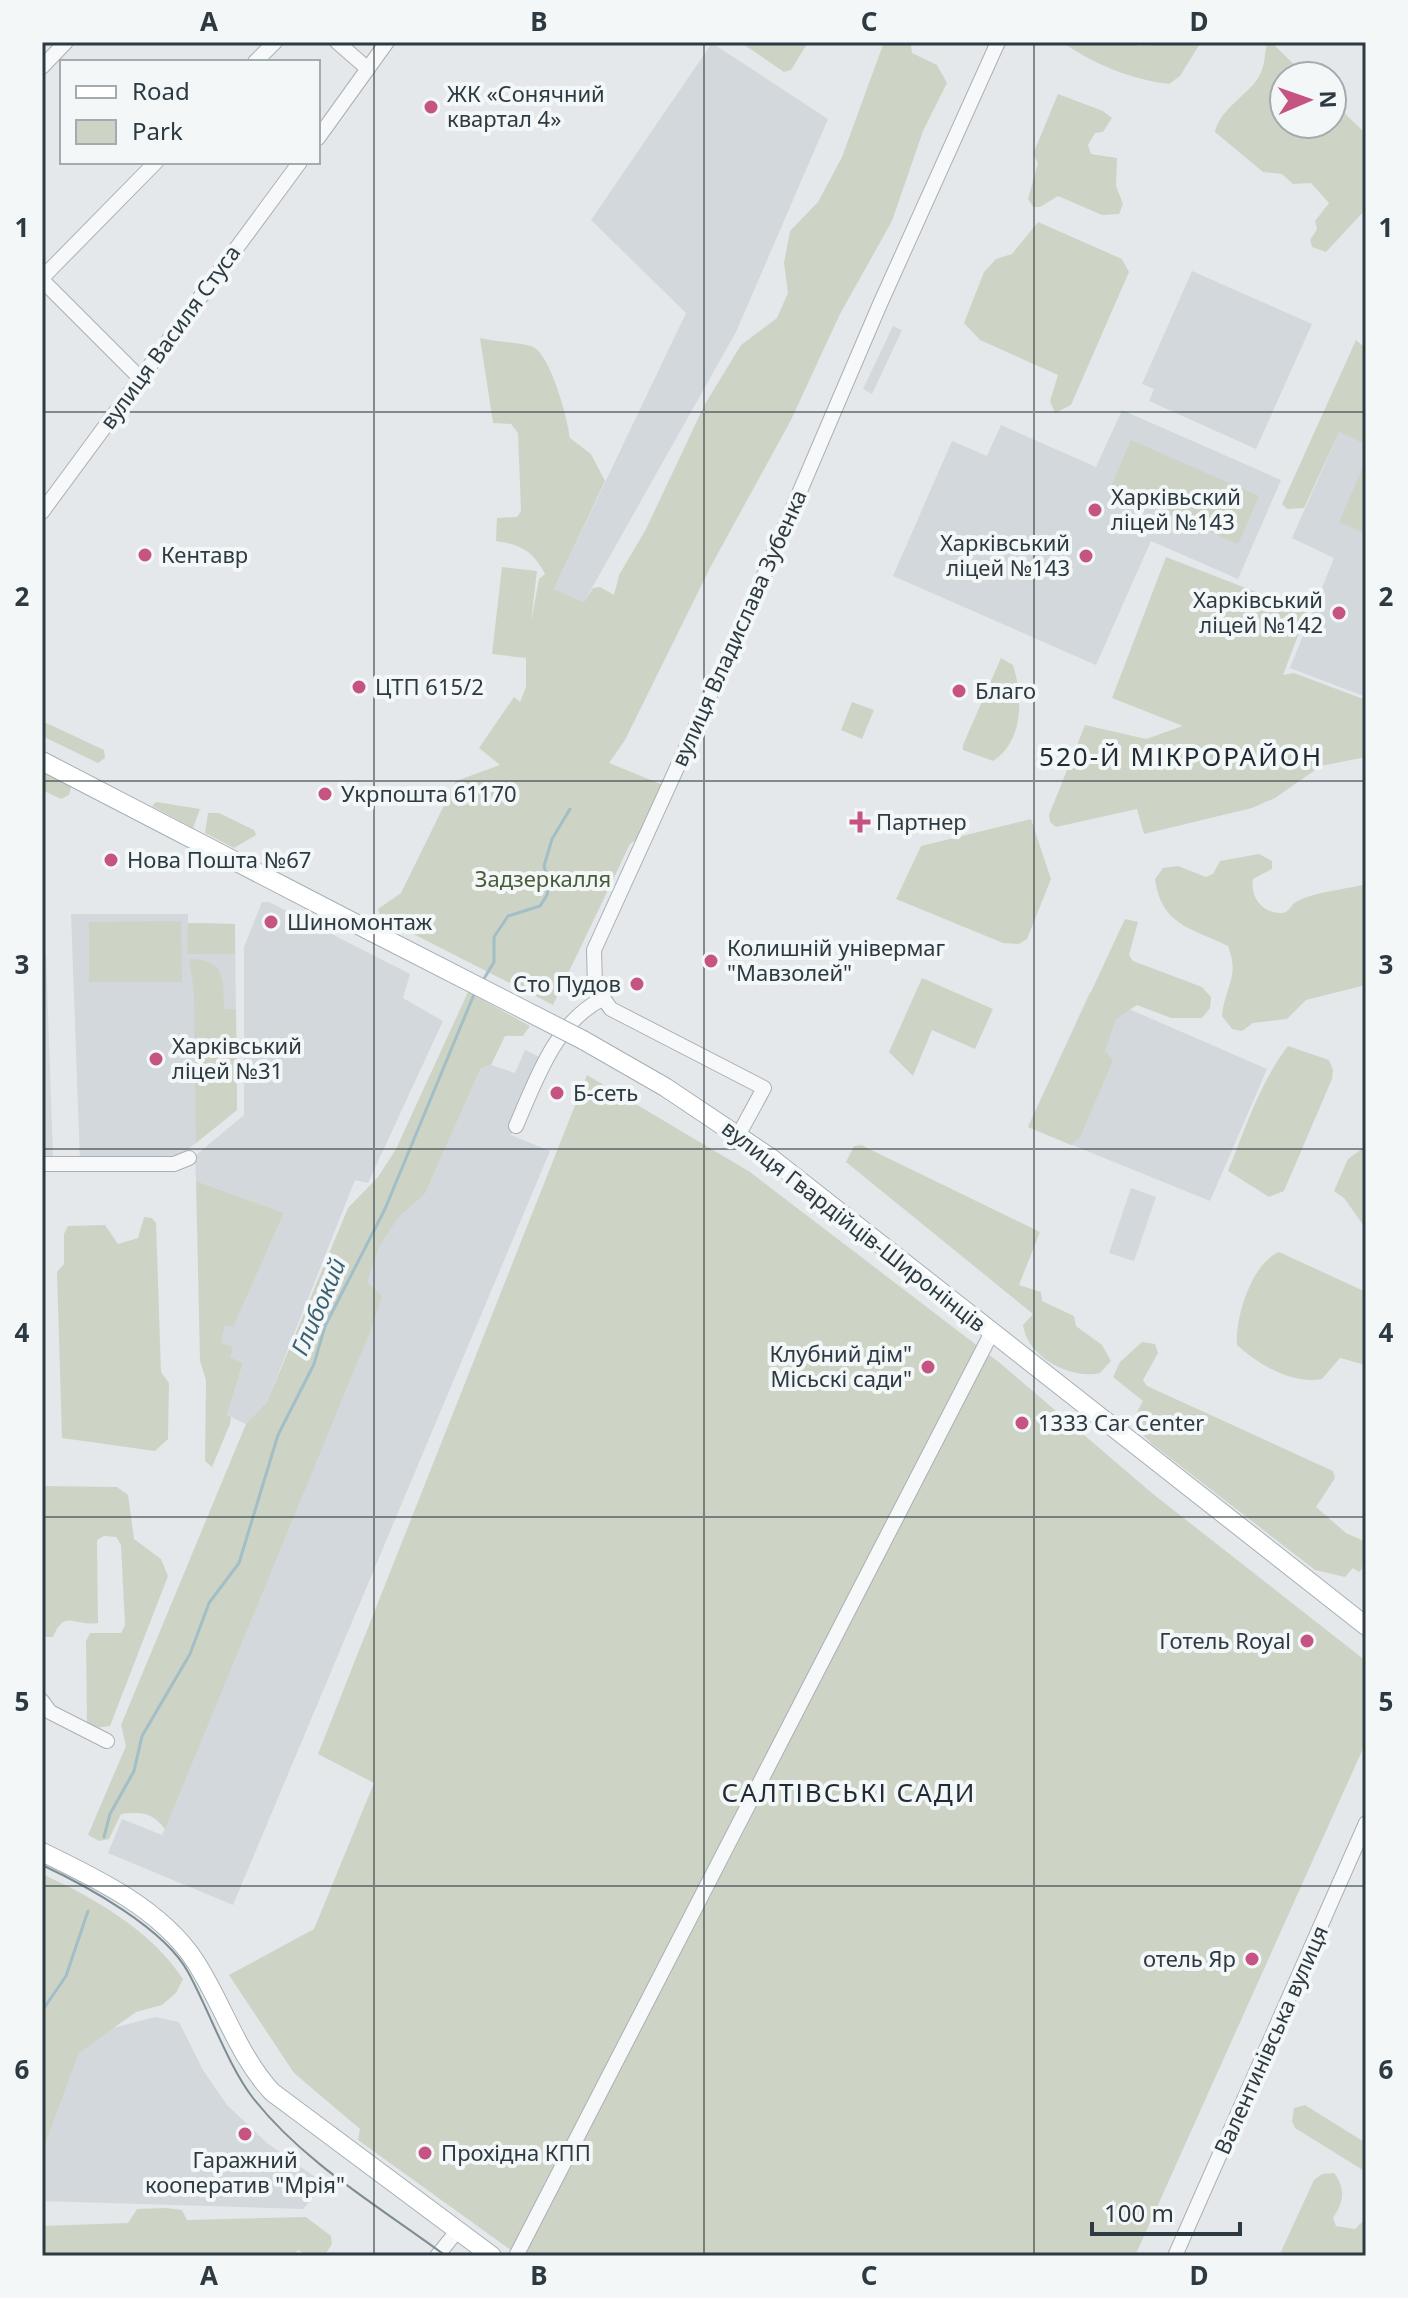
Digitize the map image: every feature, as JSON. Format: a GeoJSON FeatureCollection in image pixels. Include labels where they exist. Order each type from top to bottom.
{"type":"FeatureCollection","features":[{"type":"Feature","properties":{"kind":"main road","name":"вулиця Гвардійців-Широнінців"},"geometry":{"type":"LineString","coordinates":[[42,761],[583,1040],[739,1134],[1366,1626]]}},
{"type":"Feature","properties":{"kind":"main road"},"geometry":{"type":"LineString","coordinates":[[42,1852],[115,1892],[164,1925],[185,1948],[246,2059],[272,2092],[492,2256]]}},
{"type":"Feature","properties":{"kind":"street"},"geometry":{"type":"LineString","coordinates":[[42,67],[66,42]]}},
{"type":"Feature","properties":{"kind":"street"},"geometry":{"type":"LineString","coordinates":[[257,60],[275,42]]}},
{"type":"Feature","properties":{"kind":"street"},"geometry":{"type":"LineString","coordinates":[[337,42],[368,69]]}},
{"type":"Feature","properties":{"kind":"street"},"geometry":{"type":"LineString","coordinates":[[320,135],[387,42]]}},
{"type":"Feature","properties":{"kind":"street","name":"вулиця Владислава Зубенка"},"geometry":{"type":"LineString","coordinates":[[602,999],[593,975],[594,950],[756,594],[880,304],[998,42]]}},
{"type":"Feature","properties":{"kind":"street"},"geometry":{"type":"LineString","coordinates":[[140,378],[42,279],[154,164]]}},
{"type":"Feature","properties":{"kind":"street","name":"вулиця Василя Стуса"},"geometry":{"type":"LineString","coordinates":[[42,512],[299,164]]}},
{"type":"Feature","properties":{"kind":"street"},"geometry":{"type":"LineString","coordinates":[[516,1126],[537,1078],[568,1024],[585,1008],[602,999],[619,1014],[764,1088],[739,1134]]}},
{"type":"Feature","properties":{"kind":"street"},"geometry":{"type":"LineString","coordinates":[[42,1164],[174,1164],[189,1158]]}},
{"type":"Feature","properties":{"kind":"street"},"geometry":{"type":"LineString","coordinates":[[516,2256],[571,2156],[749,1799],[991,1334]]}},
{"type":"Feature","properties":{"kind":"street"},"geometry":{"type":"LineString","coordinates":[[42,1701],[50,1712],[107,1741]]}},
{"type":"Feature","properties":{"kind":"street","name":"Валентинівська вулиця"},"geometry":{"type":"LineString","coordinates":[[1175,2256],[1366,1823]]}},
{"type":"Feature","properties":{"kind":"street"},"geometry":{"type":"LineString","coordinates":[[437,2256],[457,2231]]}},
{"type":"Feature","properties":{"kind":"shaded area"},"geometry":{"type":"Polygon","coordinates":[[[712,43],[828,119],[736,332],[584,602],[554,589],[686,313],[591,220],[712,43]]]}},
{"type":"Feature","properties":{"kind":"shaded area"},"geometry":{"type":"Polygon","coordinates":[[[1192,271],[1312,324],[1256,449],[1149,401],[1154,389],[1142,384],[1192,271]]]}},
{"type":"Feature","properties":{"kind":"shaded area"},"geometry":{"type":"Polygon","coordinates":[[[893,326],[902,330],[872,394],[863,389],[893,326]]]}},
{"type":"Feature","properties":{"kind":"shaded area","name":"Харківьский ліцей №143"},"geometry":{"type":"Polygon","coordinates":[[[1122,410],[1281,480],[1238,579],[1151,541],[1096,665],[893,576],[952,441],[987,456],[1001,425],[1096,467],[1122,410]]]}},
{"type":"Feature","properties":{"kind":"shaded area","name":"Харківський ліцей №142"},"geometry":{"type":"Polygon","coordinates":[[[1339,432],[1366,445],[1366,697],[1290,668],[1334,558],[1292,538],[1339,432]]]}},
{"type":"Feature","properties":{"kind":"shaded area"},"geometry":{"type":"Polygon","coordinates":[[[262,902],[269,902],[410,974],[403,998],[443,1021],[368,1183],[355,1180],[267,1402],[246,1424],[227,1415],[243,1363],[230,1357],[221,1343],[225,1324],[233,1326],[284,1213],[196,1181],[195,1156],[244,1115],[244,947],[262,902]]]}},
{"type":"Feature","properties":{"kind":"shaded area","name":"Харківський ліцей №31"},"geometry":{"type":"Polygon","coordinates":[[[71,914],[188,914],[188,923],[235,924],[237,1110],[177,1158],[80,1162],[71,914]]]}},
{"type":"Feature","properties":{"kind":"shaded area"},"geometry":{"type":"Polygon","coordinates":[[[46,954],[53,1158],[42,1158],[42,955],[46,954]]]}},
{"type":"Feature","properties":{"kind":"shaded area"},"geometry":{"type":"Polygon","coordinates":[[[1090,992],[1267,1069],[1210,1201],[1028,1127],[1090,992]]]}},
{"type":"Feature","properties":{"kind":"shaded area"},"geometry":{"type":"Polygon","coordinates":[[[525,1050],[544,1059],[511,1135],[550,1151],[233,1905],[108,1853],[122,1819],[162,1835],[371,1330],[381,1296],[366,1282],[379,1247],[399,1217],[425,1194],[481,1068],[491,1065],[515,1073],[525,1050]]]}},
{"type":"Feature","properties":{"kind":"shaded area"},"geometry":{"type":"Polygon","coordinates":[[[1131,1188],[1156,1197],[1134,1261],[1109,1253],[1131,1188]]]}},
{"type":"Feature","properties":{"kind":"shaded area"},"geometry":{"type":"Polygon","coordinates":[[[155,2017],[179,2022],[203,2070],[227,2105],[267,2143],[325,2184],[303,2209],[42,2201],[42,2153],[79,2053],[109,2029],[155,2017]]]}},
{"type":"Feature","properties":{"kind":"green space"},"geometry":{"type":"Polygon","coordinates":[[[740,42],[807,44],[791,70],[784,72],[740,42]]]}},
{"type":"Feature","properties":{"kind":"green space","name":"Задзеркалля"},"geometry":{"type":"Polygon","coordinates":[[[884,42],[924,42],[911,45],[912,53],[937,65],[947,83],[923,131],[892,221],[840,314],[791,420],[711,566],[625,740],[609,763],[668,787],[646,833],[630,844],[553,1005],[380,917],[378,909],[401,893],[456,781],[500,765],[479,748],[514,697],[520,702],[526,687],[526,658],[492,654],[502,567],[537,571],[531,622],[539,579],[545,574],[525,550],[496,541],[497,518],[517,517],[521,511],[518,433],[511,424],[493,423],[480,338],[531,346],[538,351],[557,387],[570,438],[591,454],[605,481],[554,589],[584,602],[593,588],[600,587],[614,595],[619,575],[646,529],[705,404],[741,345],[777,318],[788,293],[784,263],[790,231],[818,202],[842,157],[884,42]]]}},
{"type":"Feature","properties":{"kind":"green space"},"geometry":{"type":"Polygon","coordinates":[[[1130,42],[1139,46],[1156,45],[1157,42],[1201,42],[1180,76],[1169,84],[1114,70],[1064,43],[1130,42]]]}},
{"type":"Feature","properties":{"kind":"green space"},"geometry":{"type":"Polygon","coordinates":[[[1271,42],[1290,60],[1268,60],[1268,140],[1348,140],[1348,117],[1366,134],[1366,209],[1326,252],[1312,247],[1310,240],[1317,229],[1315,221],[1329,203],[1311,183],[1293,184],[1282,174],[1263,172],[1215,132],[1227,111],[1259,77],[1267,43],[1271,42]]]}},
{"type":"Feature","properties":{"kind":"green space"},"geometry":{"type":"Polygon","coordinates":[[[1058,94],[1103,111],[1112,118],[1103,132],[1095,133],[1088,145],[1091,154],[1117,158],[1116,186],[1123,204],[1119,214],[1102,215],[1058,196],[1040,207],[1033,207],[1028,199],[1038,163],[1033,154],[1058,94]]]}},
{"type":"Feature","properties":{"kind":"green space"},"geometry":{"type":"Polygon","coordinates":[[[1038,222],[1122,259],[1129,272],[1071,405],[1055,413],[1050,401],[1058,375],[980,340],[964,323],[984,272],[996,259],[1012,254],[1038,222]]]}},
{"type":"Feature","properties":{"kind":"green space"},"geometry":{"type":"Polygon","coordinates":[[[1356,340],[1366,349],[1366,445],[1339,432],[1304,508],[1287,509],[1282,504],[1356,340]]]}},
{"type":"Feature","properties":{"kind":"green space"},"geometry":{"type":"Polygon","coordinates":[[[1131,440],[1259,496],[1238,544],[1110,489],[1131,440]]]}},
{"type":"Feature","properties":{"kind":"green space"},"geometry":{"type":"Polygon","coordinates":[[[1362,469],[1366,471],[1366,534],[1339,522],[1362,469]]]}},
{"type":"Feature","properties":{"kind":"green space"},"geometry":{"type":"Polygon","coordinates":[[[1166,557],[1307,612],[1283,675],[1294,673],[1366,700],[1366,757],[1321,766],[1275,798],[1252,808],[1144,834],[1137,809],[1056,827],[1050,822],[1049,815],[1085,725],[1146,739],[1183,726],[1112,698],[1166,557]]]}},
{"type":"Feature","properties":{"kind":"green space"},"geometry":{"type":"Polygon","coordinates":[[[1001,658],[1013,665],[1018,690],[1018,717],[1011,742],[993,761],[963,750],[963,745],[1001,658]]]}},
{"type":"Feature","properties":{"kind":"green space"},"geometry":{"type":"Polygon","coordinates":[[[852,702],[874,710],[862,739],[841,730],[852,702]]]}},
{"type":"Feature","properties":{"kind":"green space"},"geometry":{"type":"Polygon","coordinates":[[[42,721],[104,750],[105,758],[98,763],[42,736],[42,721]]]}},
{"type":"Feature","properties":{"kind":"green space"},"geometry":{"type":"Polygon","coordinates":[[[42,769],[68,781],[71,787],[69,795],[61,799],[42,790],[42,769]]]}},
{"type":"Feature","properties":{"kind":"green space"},"geometry":{"type":"Polygon","coordinates":[[[156,802],[200,809],[193,828],[152,806],[156,802]]]}},
{"type":"Feature","properties":{"kind":"green space"},"geometry":{"type":"Polygon","coordinates":[[[208,813],[219,813],[254,830],[256,835],[234,848],[205,833],[208,813]]]}},
{"type":"Feature","properties":{"kind":"green space"},"geometry":{"type":"Polygon","coordinates":[[[1031,819],[1051,879],[1027,939],[1019,944],[1003,943],[896,899],[921,846],[1031,819]]]}},
{"type":"Feature","properties":{"kind":"green space"},"geometry":{"type":"Polygon","coordinates":[[[1259,854],[1272,861],[1272,869],[1253,879],[1253,892],[1263,907],[1274,912],[1286,912],[1296,902],[1312,895],[1366,884],[1366,985],[1306,1000],[1287,1019],[1253,1023],[1242,1031],[1232,1029],[1222,1016],[1233,966],[1228,946],[1190,929],[1171,916],[1158,894],[1155,879],[1163,868],[1178,866],[1206,877],[1213,874],[1220,861],[1259,854]]]}},
{"type":"Feature","properties":{"kind":"green space"},"geometry":{"type":"Polygon","coordinates":[[[1125,919],[1138,922],[1129,955],[1133,961],[1202,987],[1211,997],[1210,1008],[1202,1018],[1171,1018],[1137,1005],[1116,1019],[1105,1051],[1113,1060],[1080,1137],[1071,1145],[1028,1127],[1125,919]]]}},
{"type":"Feature","properties":{"kind":"green space"},"geometry":{"type":"Polygon","coordinates":[[[181,921],[182,982],[89,982],[89,922],[181,921]]]}},
{"type":"Feature","properties":{"kind":"green space"},"geometry":{"type":"Polygon","coordinates":[[[188,923],[235,924],[235,954],[187,954],[188,923]]]}},
{"type":"Feature","properties":{"kind":"green space"},"geometry":{"type":"Polygon","coordinates":[[[189,959],[201,960],[216,967],[222,979],[224,1009],[236,1009],[237,1110],[196,1143],[194,990],[189,959]]]}},
{"type":"Feature","properties":{"kind":"green space"},"geometry":{"type":"Polygon","coordinates":[[[922,978],[993,1009],[975,1049],[932,1030],[913,1076],[889,1052],[922,978]]]}},
{"type":"Feature","properties":{"kind":"green space"},"geometry":{"type":"Polygon","coordinates":[[[468,992],[530,1026],[523,1036],[505,1036],[491,1065],[481,1068],[425,1194],[399,1217],[379,1247],[367,1282],[382,1296],[371,1330],[165,1829],[146,1814],[121,1814],[109,1839],[99,1841],[88,1835],[126,1746],[121,1725],[246,1424],[267,1402],[348,1208],[378,1177],[396,1149],[468,992]]]}},
{"type":"Feature","properties":{"kind":"green space"},"geometry":{"type":"Polygon","coordinates":[[[1288,1046],[1329,1060],[1332,1079],[1284,1191],[1269,1197],[1228,1171],[1261,1090],[1288,1046]]]}},
{"type":"Feature","properties":{"kind":"green space"},"geometry":{"type":"Polygon","coordinates":[[[587,1075],[750,1172],[1000,1363],[1153,1494],[1366,1661],[1366,1742],[1135,2256],[519,2256],[358,2140],[360,2129],[294,2073],[229,1975],[314,1929],[374,1783],[318,1754],[587,1075]]]}},
{"type":"Feature","properties":{"kind":"green space"},"geometry":{"type":"Polygon","coordinates":[[[861,1145],[1040,1232],[1019,1285],[1041,1292],[1042,1301],[1074,1316],[1076,1326],[1102,1345],[1111,1361],[1100,1373],[1089,1374],[1064,1369],[1041,1356],[1026,1337],[1023,1325],[1033,1314],[846,1162],[854,1146],[861,1145]]]}},
{"type":"Feature","properties":{"kind":"green space"},"geometry":{"type":"Polygon","coordinates":[[[1366,1146],[1366,1229],[1344,1198],[1334,1191],[1348,1159],[1366,1146]]]}},
{"type":"Feature","properties":{"kind":"green space"},"geometry":{"type":"Polygon","coordinates":[[[196,1181],[284,1213],[233,1327],[225,1325],[221,1343],[233,1347],[230,1357],[243,1363],[227,1415],[231,1417],[230,1424],[212,1467],[205,1461],[206,1380],[200,1361],[196,1181]]]}},
{"type":"Feature","properties":{"kind":"green space"},"geometry":{"type":"Polygon","coordinates":[[[144,1217],[152,1218],[156,1223],[161,1372],[169,1383],[168,1439],[155,1451],[62,1438],[57,1272],[64,1264],[64,1234],[68,1226],[105,1225],[118,1244],[138,1238],[144,1217]]]}},
{"type":"Feature","properties":{"kind":"green space"},"geometry":{"type":"Polygon","coordinates":[[[1279,1252],[1366,1292],[1366,1365],[1340,1358],[1322,1379],[1299,1379],[1265,1366],[1237,1345],[1239,1320],[1247,1292],[1261,1267],[1279,1252]]]}},
{"type":"Feature","properties":{"kind":"green space"},"geometry":{"type":"Polygon","coordinates":[[[1142,1342],[1155,1344],[1158,1353],[1143,1380],[1147,1386],[1333,1471],[1335,1478],[1316,1507],[1346,1533],[1366,1542],[1359,1572],[1353,1568],[1345,1577],[1315,1570],[1152,1444],[1131,1423],[1143,1401],[1113,1377],[1120,1362],[1142,1342]]]}},
{"type":"Feature","properties":{"kind":"green space"},"geometry":{"type":"Polygon","coordinates":[[[42,1486],[117,1487],[128,1495],[134,1539],[161,1559],[168,1576],[110,1726],[96,1728],[87,1724],[86,1641],[90,1633],[121,1633],[125,1625],[121,1545],[116,1537],[104,1536],[97,1540],[98,1623],[66,1621],[57,1628],[53,1637],[46,1637],[42,1634],[42,1486]]]}},
{"type":"Feature","properties":{"kind":"green space"},"geometry":{"type":"Polygon","coordinates":[[[42,1874],[120,1917],[155,1946],[183,1979],[176,1993],[162,2005],[136,2012],[79,2053],[42,2153],[42,1874]]]}},
{"type":"Feature","properties":{"kind":"green space"},"geometry":{"type":"Polygon","coordinates":[[[1305,2105],[1366,2143],[1366,2172],[1295,2128],[1292,2121],[1294,2108],[1305,2105]]]}},
{"type":"Feature","properties":{"kind":"green space"},"geometry":{"type":"Polygon","coordinates":[[[1334,2173],[1342,2196],[1333,2218],[1336,2226],[1355,2229],[1366,2218],[1366,2256],[1279,2256],[1314,2180],[1322,2174],[1334,2173]]]}},
{"type":"Feature","properties":{"kind":"green space"},"geometry":{"type":"Polygon","coordinates":[[[137,2209],[182,2210],[187,2220],[306,2217],[331,2236],[332,2244],[324,2256],[309,2256],[298,2250],[293,2256],[42,2256],[42,2226],[128,2223],[137,2209]]]}},
{"type":"Feature","properties":{"kind":"waterway","name":"Глибокий"},"geometry":{"type":"LineString","coordinates":[[482,982],[494,962],[494,937],[508,916],[540,906],[547,895],[549,884],[544,866],[552,839],[570,809]]}},
{"type":"Feature","properties":{"kind":"waterway","name":"Глибокий"},"geometry":{"type":"LineString","coordinates":[[104,1837],[110,1814],[134,1771],[142,1736],[190,1654],[209,1603],[239,1563],[278,1435],[314,1364],[325,1326],[385,1209],[475,992]]}},
{"type":"Feature","properties":{"kind":"waterway","name":"Глибокий"},"geometry":{"type":"LineString","coordinates":[[42,2011],[66,1976],[88,1911]]}},
{"type":"Feature","properties":{"kind":"tram line"},"geometry":{"type":"LineString","coordinates":[[42,1865],[102,1896],[161,1940],[188,1972],[244,2085],[273,2121],[319,2164],[446,2256]]}},
{"type":"Feature","properties":{"kind":"place","name":"ЖК «Сонячний квартал 4»"},"geometry":{"type":"Point","coordinates":[431,107]}},
{"type":"Feature","properties":{"kind":"place","name":"Харківьский ліцей №143"},"geometry":{"type":"Point","coordinates":[1095,510]}},
{"type":"Feature","properties":{"kind":"place","name":"Кентавр"},"geometry":{"type":"Point","coordinates":[145,555]}},
{"type":"Feature","properties":{"kind":"place","name":"Харківський ліцей №143"},"geometry":{"type":"Point","coordinates":[1086,556]}},
{"type":"Feature","properties":{"kind":"place","name":"Харківський ліцей №142"},"geometry":{"type":"Point","coordinates":[1339,613]}},
{"type":"Feature","properties":{"kind":"place","name":"ЦТП 615/2"},"geometry":{"type":"Point","coordinates":[359,687]}},
{"type":"Feature","properties":{"kind":"place","name":"Благо"},"geometry":{"type":"Point","coordinates":[959,691]}},
{"type":"Feature","properties":{"kind":"place","name":"Укрпошта 61170"},"geometry":{"type":"Point","coordinates":[325,794]}},
{"type":"Feature","properties":{"kind":"place","name":"Партнер"},"geometry":{"type":"Point","coordinates":[860,822]}},
{"type":"Feature","properties":{"kind":"place","name":"Нова Пошта №67"},"geometry":{"type":"Point","coordinates":[111,860]}},
{"type":"Feature","properties":{"kind":"place","name":"Шиномонтаж"},"geometry":{"type":"Point","coordinates":[271,922]}},
{"type":"Feature","properties":{"kind":"place","name":"Колишній універмаг \"Мавзолей\""},"geometry":{"type":"Point","coordinates":[711,961]}},
{"type":"Feature","properties":{"kind":"place","name":"Сто Пудов"},"geometry":{"type":"Point","coordinates":[637,984]}},
{"type":"Feature","properties":{"kind":"place","name":"Харківський ліцей №31"},"geometry":{"type":"Point","coordinates":[156,1059]}},
{"type":"Feature","properties":{"kind":"place","name":"Б-сеть"},"geometry":{"type":"Point","coordinates":[557,1093]}},
{"type":"Feature","properties":{"kind":"place","name":"Клубний дім\" Місьскі сади\""},"geometry":{"type":"Point","coordinates":[928,1367]}},
{"type":"Feature","properties":{"kind":"place","name":"1333 Car Center"},"geometry":{"type":"Point","coordinates":[1022,1423]}},
{"type":"Feature","properties":{"kind":"place","name":"Готель Royal"},"geometry":{"type":"Point","coordinates":[1307,1641]}},
{"type":"Feature","properties":{"kind":"place","name":"отель Яр"},"geometry":{"type":"Point","coordinates":[1252,1959]}},
{"type":"Feature","properties":{"kind":"place","name":"Гаражний кооператив \"Мрія\""},"geometry":{"type":"Point","coordinates":[245,2134]}},
{"type":"Feature","properties":{"kind":"place","name":"Прохідна КПП"},"geometry":{"type":"Point","coordinates":[425,2153]}},
{"type":"Feature","properties":{"kind":"district","name":"520-Й МІКРОРАЙОН"},"geometry":{"type":"Point","coordinates":[1181,757]}},
{"type":"Feature","properties":{"kind":"district","name":"САЛТІВСЬКІ САДИ"},"geometry":{"type":"Point","coordinates":[849,1793]}}]}
